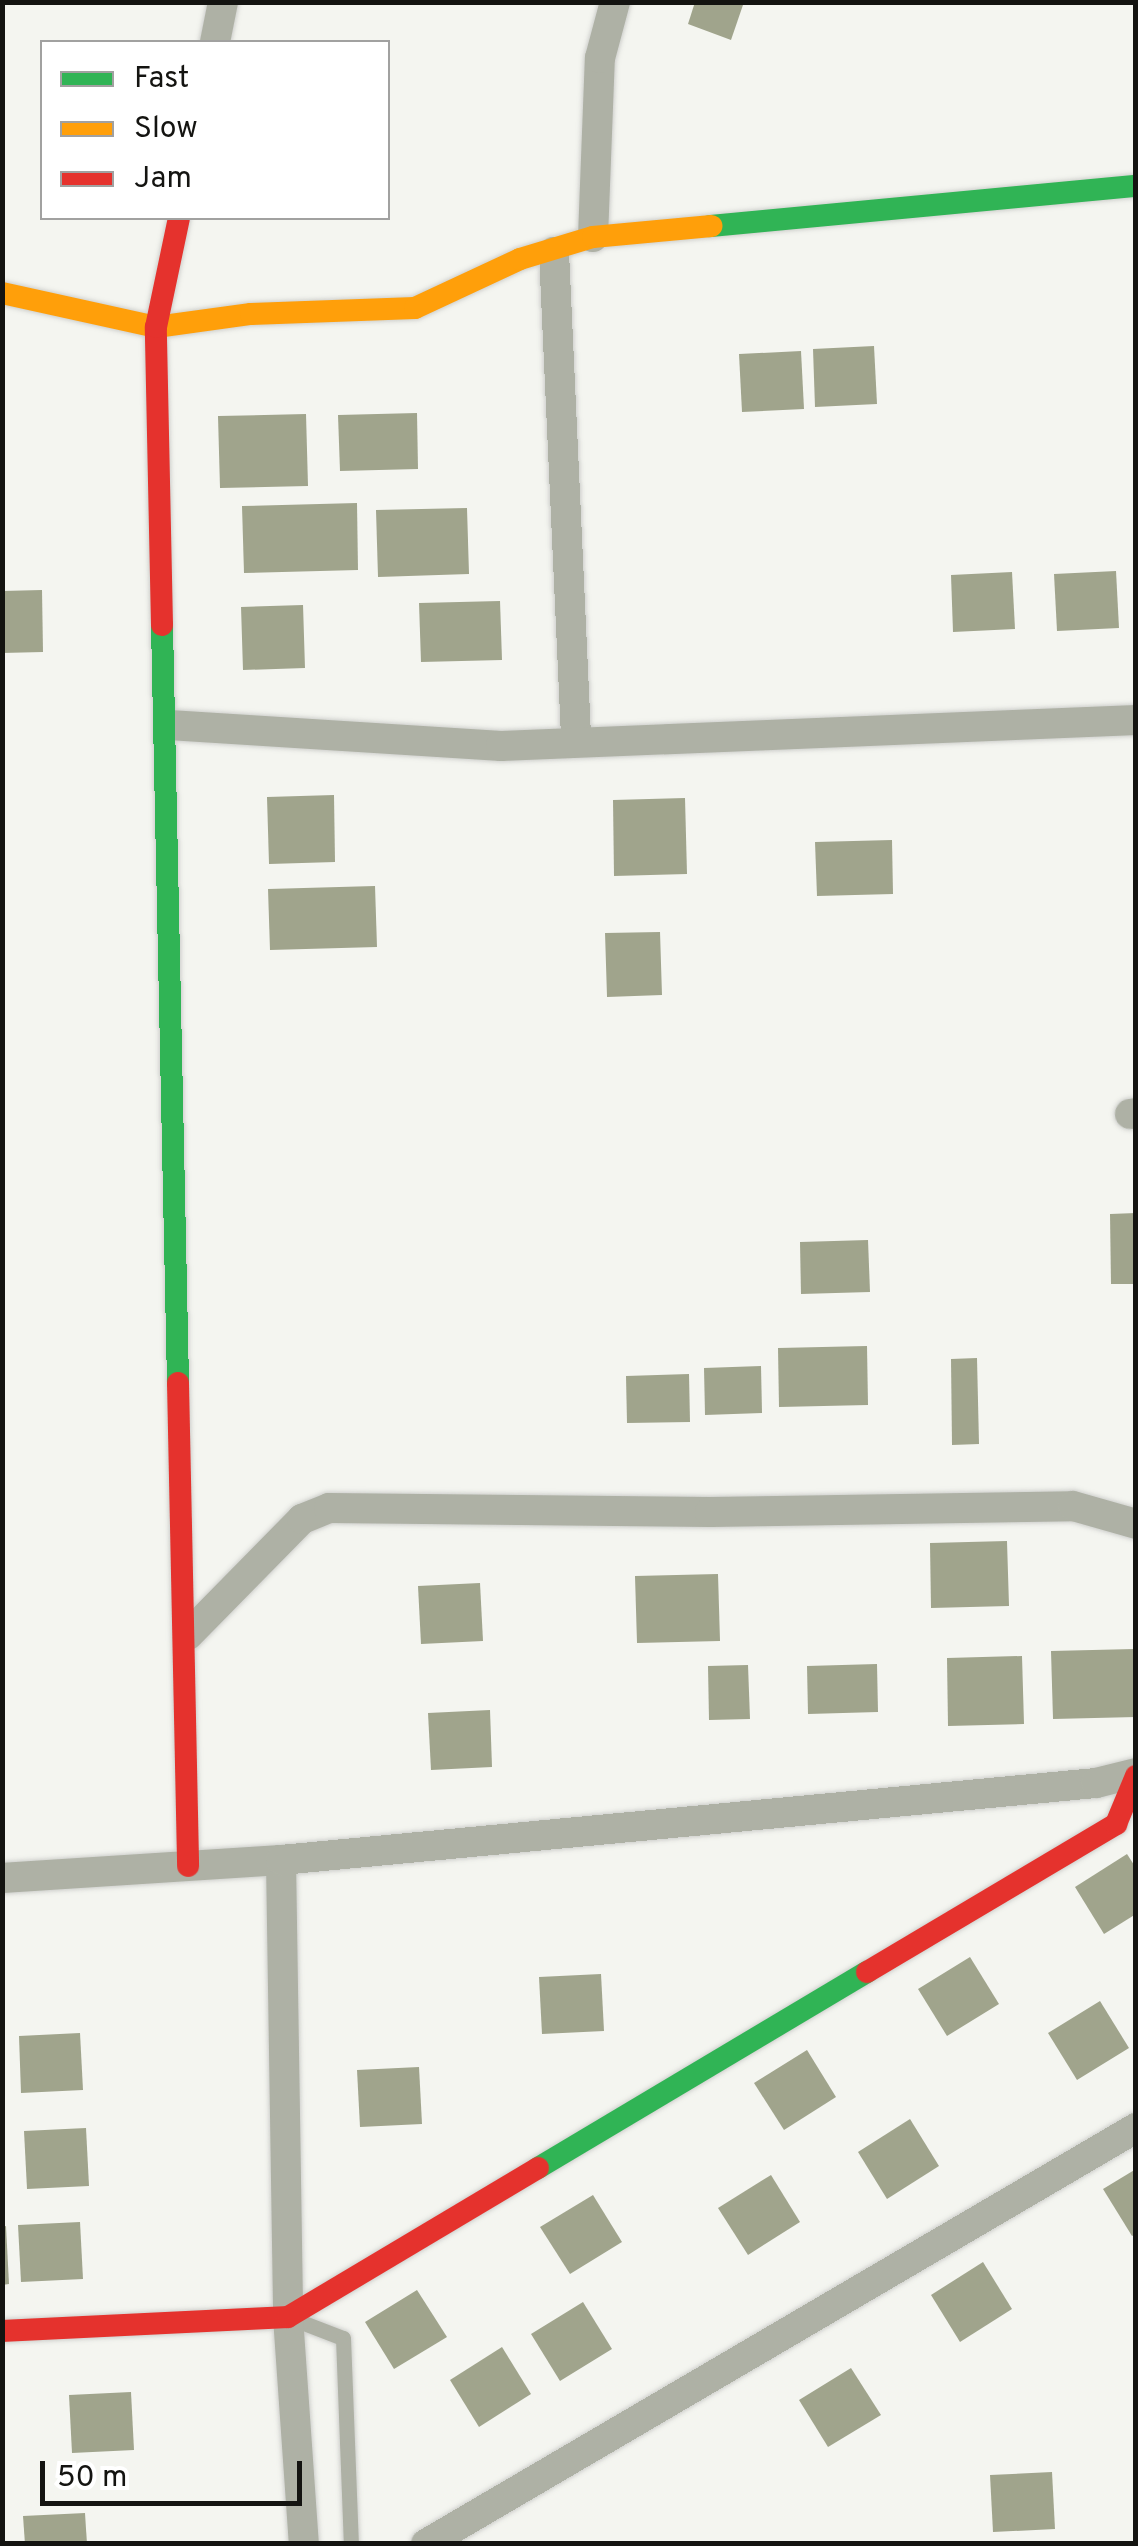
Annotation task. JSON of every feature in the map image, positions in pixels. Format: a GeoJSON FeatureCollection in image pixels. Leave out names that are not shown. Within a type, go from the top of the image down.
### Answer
{"type":"FeatureCollection","features":[{"type":"Feature","properties":{"kind":"street"},"geometry":{"type":"LineString","coordinates":[[215,40],[223,2]]}},
{"type":"Feature","properties":{"kind":"street"},"geometry":{"type":"LineString","coordinates":[[593,238],[600,58],[615,2]]}},
{"type":"Feature","properties":{"kind":"street"},"geometry":{"type":"LineString","coordinates":[[2,294],[156,327],[252,314],[415,308],[520,259],[593,238],[1136,186]]}},
{"type":"Feature","properties":{"kind":"street"},"geometry":{"type":"LineString","coordinates":[[179,220],[156,327],[170,725],[188,1635],[188,1866]]}},
{"type":"Feature","properties":{"kind":"street"},"geometry":{"type":"LineString","coordinates":[[554,252],[576,742]]}},
{"type":"Feature","properties":{"kind":"street"},"geometry":{"type":"LineString","coordinates":[[170,725],[501,746],[1136,720]]}},
{"type":"Feature","properties":{"kind":"street"},"geometry":{"type":"LineString","coordinates":[[188,1635],[302,1519],[329,1508],[710,1512],[1073,1506],[1136,1524]]}},
{"type":"Feature","properties":{"kind":"street"},"geometry":{"type":"LineString","coordinates":[[2,1878],[281,1860],[1096,1784],[1136,1775]]}},
{"type":"Feature","properties":{"kind":"street"},"geometry":{"type":"LineString","coordinates":[[2,2331],[288,2316],[1116,1824],[1136,1775]]}},
{"type":"Feature","properties":{"kind":"street"},"geometry":{"type":"LineString","coordinates":[[281,1860],[288,2316],[304,2544]]}},
{"type":"Feature","properties":{"kind":"street"},"geometry":{"type":"LineString","coordinates":[[426,2544],[1136,2128]]}},
{"type":"Feature","properties":{"kind":"lane"},"geometry":{"type":"LineString","coordinates":[[288,2316],[343,2338],[351,2544]]}},
{"type":"Feature","properties":{"kind":"building"},"geometry":{"type":"Polygon","coordinates":[[[695,2],[744,2],[731,40],[688,24],[695,2]]]}},
{"type":"Feature","properties":{"kind":"building"},"geometry":{"type":"Polygon","coordinates":[[[874,346],[877,404],[815,407],[813,349],[874,346]]]}},
{"type":"Feature","properties":{"kind":"building"},"geometry":{"type":"Polygon","coordinates":[[[801,351],[804,409],[742,412],[739,354],[801,351]]]}},
{"type":"Feature","properties":{"kind":"building"},"geometry":{"type":"Polygon","coordinates":[[[417,413],[418,469],[340,471],[338,415],[417,413]]]}},
{"type":"Feature","properties":{"kind":"building"},"geometry":{"type":"Polygon","coordinates":[[[306,414],[308,486],[220,488],[218,416],[306,414]]]}},
{"type":"Feature","properties":{"kind":"building"},"geometry":{"type":"Polygon","coordinates":[[[357,503],[358,570],[244,573],[242,506],[357,503]]]}},
{"type":"Feature","properties":{"kind":"building"},"geometry":{"type":"Polygon","coordinates":[[[467,508],[469,574],[378,577],[376,510],[467,508]]]}},
{"type":"Feature","properties":{"kind":"building"},"geometry":{"type":"Polygon","coordinates":[[[1116,571],[1119,628],[1057,631],[1054,574],[1116,571]]]}},
{"type":"Feature","properties":{"kind":"building"},"geometry":{"type":"Polygon","coordinates":[[[1012,572],[1015,629],[953,632],[951,575],[1012,572]]]}},
{"type":"Feature","properties":{"kind":"building"},"geometry":{"type":"Polygon","coordinates":[[[42,590],[43,652],[2,653],[2,591],[42,590]]]}},
{"type":"Feature","properties":{"kind":"building"},"geometry":{"type":"Polygon","coordinates":[[[500,601],[502,660],[421,662],[419,603],[500,601]]]}},
{"type":"Feature","properties":{"kind":"building"},"geometry":{"type":"Polygon","coordinates":[[[303,605],[305,668],[243,670],[241,607],[303,605]]]}},
{"type":"Feature","properties":{"kind":"building"},"geometry":{"type":"Polygon","coordinates":[[[334,795],[335,862],[269,864],[267,797],[334,795]]]}},
{"type":"Feature","properties":{"kind":"building"},"geometry":{"type":"Polygon","coordinates":[[[685,798],[687,874],[614,876],[613,800],[685,798]]]}},
{"type":"Feature","properties":{"kind":"building"},"geometry":{"type":"Polygon","coordinates":[[[892,840],[893,894],[817,896],[815,842],[892,840]]]}},
{"type":"Feature","properties":{"kind":"building"},"geometry":{"type":"Polygon","coordinates":[[[375,886],[377,947],[270,950],[268,889],[375,886]]]}},
{"type":"Feature","properties":{"kind":"building"},"geometry":{"type":"Polygon","coordinates":[[[660,932],[662,995],[607,997],[605,933],[660,932]]]}},
{"type":"Feature","properties":{"kind":"building"},"geometry":{"type":"Polygon","coordinates":[[[1136,1213],[1136,1284],[1111,1284],[1110,1214],[1136,1213]]]}},
{"type":"Feature","properties":{"kind":"building"},"geometry":{"type":"Polygon","coordinates":[[[868,1240],[870,1292],[801,1294],[800,1242],[868,1240]]]}},
{"type":"Feature","properties":{"kind":"building"},"geometry":{"type":"Polygon","coordinates":[[[867,1346],[868,1405],[779,1407],[778,1348],[867,1346]]]}},
{"type":"Feature","properties":{"kind":"building"},"geometry":{"type":"Polygon","coordinates":[[[977,1358],[979,1444],[952,1445],[951,1359],[977,1358]]]}},
{"type":"Feature","properties":{"kind":"building"},"geometry":{"type":"Polygon","coordinates":[[[761,1366],[762,1413],[705,1415],[704,1368],[761,1366]]]}},
{"type":"Feature","properties":{"kind":"building"},"geometry":{"type":"Polygon","coordinates":[[[689,1374],[690,1422],[627,1423],[626,1376],[689,1374]]]}},
{"type":"Feature","properties":{"kind":"building"},"geometry":{"type":"Polygon","coordinates":[[[1007,1541],[1009,1606],[931,1608],[930,1543],[1007,1541]]]}},
{"type":"Feature","properties":{"kind":"building"},"geometry":{"type":"Polygon","coordinates":[[[718,1574],[720,1641],[637,1643],[635,1576],[718,1574]]]}},
{"type":"Feature","properties":{"kind":"building"},"geometry":{"type":"Polygon","coordinates":[[[480,1583],[483,1641],[421,1644],[418,1586],[480,1583]]]}},
{"type":"Feature","properties":{"kind":"building"},"geometry":{"type":"Polygon","coordinates":[[[1134,1649],[1136,1717],[1053,1719],[1051,1651],[1134,1649]]]}},
{"type":"Feature","properties":{"kind":"building"},"geometry":{"type":"Polygon","coordinates":[[[1022,1656],[1024,1724],[948,1726],[947,1658],[1022,1656]]]}},
{"type":"Feature","properties":{"kind":"building"},"geometry":{"type":"Polygon","coordinates":[[[877,1664],[878,1712],[808,1714],[807,1666],[877,1664]]]}},
{"type":"Feature","properties":{"kind":"building"},"geometry":{"type":"Polygon","coordinates":[[[748,1665],[750,1719],[709,1720],[708,1666],[748,1665]]]}},
{"type":"Feature","properties":{"kind":"building"},"geometry":{"type":"Polygon","coordinates":[[[490,1710],[492,1767],[431,1770],[428,1713],[490,1710]]]}},
{"type":"Feature","properties":{"kind":"building"},"geometry":{"type":"Polygon","coordinates":[[[1127,1854],[1136,1868],[1136,1914],[1104,1934],[1075,1887],[1127,1854]]]}},
{"type":"Feature","properties":{"kind":"building"},"geometry":{"type":"Polygon","coordinates":[[[970,1957],[999,2004],[947,2036],[918,1989],[970,1957]]]}},
{"type":"Feature","properties":{"kind":"building"},"geometry":{"type":"Polygon","coordinates":[[[601,1974],[604,2031],[542,2034],[539,1977],[601,1974]]]}},
{"type":"Feature","properties":{"kind":"building"},"geometry":{"type":"Polygon","coordinates":[[[1100,2001],[1129,2048],[1077,2080],[1048,2033],[1100,2001]]]}},
{"type":"Feature","properties":{"kind":"building"},"geometry":{"type":"Polygon","coordinates":[[[80,2033],[83,2090],[21,2093],[19,2036],[80,2033]]]}},
{"type":"Feature","properties":{"kind":"building"},"geometry":{"type":"Polygon","coordinates":[[[807,2050],[836,2097],[784,2130],[754,2083],[807,2050]]]}},
{"type":"Feature","properties":{"kind":"building"},"geometry":{"type":"Polygon","coordinates":[[[419,2067],[422,2124],[360,2127],[357,2070],[419,2067]]]}},
{"type":"Feature","properties":{"kind":"building"},"geometry":{"type":"Polygon","coordinates":[[[910,2119],[939,2166],[887,2199],[858,2152],[910,2119]]]}},
{"type":"Feature","properties":{"kind":"building"},"geometry":{"type":"Polygon","coordinates":[[[86,2128],[89,2186],[27,2189],[24,2131],[86,2128]]]}},
{"type":"Feature","properties":{"kind":"building"},"geometry":{"type":"Polygon","coordinates":[[[1136,2169],[1136,2234],[1132,2236],[1103,2189],[1136,2169]]]}},
{"type":"Feature","properties":{"kind":"building"},"geometry":{"type":"Polygon","coordinates":[[[771,2175],[800,2222],[748,2255],[718,2208],[771,2175]]]}},
{"type":"Feature","properties":{"kind":"building"},"geometry":{"type":"Polygon","coordinates":[[[593,2195],[622,2242],[570,2274],[540,2227],[593,2195]]]}},
{"type":"Feature","properties":{"kind":"building"},"geometry":{"type":"Polygon","coordinates":[[[80,2222],[83,2279],[21,2282],[18,2225],[80,2222]]]}},
{"type":"Feature","properties":{"kind":"building"},"geometry":{"type":"Polygon","coordinates":[[[6,2226],[9,2284],[2,2285],[2,2227],[6,2226]]]}},
{"type":"Feature","properties":{"kind":"building"},"geometry":{"type":"Polygon","coordinates":[[[983,2262],[1012,2309],[960,2342],[931,2295],[983,2262]]]}},
{"type":"Feature","properties":{"kind":"building"},"geometry":{"type":"Polygon","coordinates":[[[417,2290],[447,2337],[394,2369],[365,2322],[417,2290]]]}},
{"type":"Feature","properties":{"kind":"building"},"geometry":{"type":"Polygon","coordinates":[[[583,2302],[612,2349],[560,2381],[531,2334],[583,2302]]]}},
{"type":"Feature","properties":{"kind":"building"},"geometry":{"type":"Polygon","coordinates":[[[502,2347],[531,2394],[479,2427],[450,2380],[502,2347]]]}},
{"type":"Feature","properties":{"kind":"building"},"geometry":{"type":"Polygon","coordinates":[[[851,2368],[881,2415],[828,2447],[799,2400],[851,2368]]]}},
{"type":"Feature","properties":{"kind":"building"},"geometry":{"type":"Polygon","coordinates":[[[131,2392],[134,2450],[72,2453],[69,2395],[131,2392]]]}},
{"type":"Feature","properties":{"kind":"building"},"geometry":{"type":"Polygon","coordinates":[[[1052,2472],[1055,2529],[993,2532],[990,2475],[1052,2472]]]}},
{"type":"Feature","properties":{"kind":"building"},"geometry":{"type":"Polygon","coordinates":[[[85,2513],[87,2544],[25,2544],[23,2516],[85,2513]]]}},
{"type":"Feature","properties":{"kind":"traffic: fast"},"geometry":{"type":"LineString","coordinates":[[711,226],[1136,186]]}},
{"type":"Feature","properties":{"kind":"traffic: fast"},"geometry":{"type":"LineString","coordinates":[[162,625],[178,1383]]}},
{"type":"Feature","properties":{"kind":"traffic: fast"},"geometry":{"type":"LineString","coordinates":[[538,2168],[867,1972]]}},
{"type":"Feature","properties":{"kind":"traffic: slow"},"geometry":{"type":"LineString","coordinates":[[2,293],[156,327],[251,314],[415,308],[520,259],[593,237],[711,226]]}},
{"type":"Feature","properties":{"kind":"traffic: jam"},"geometry":{"type":"LineString","coordinates":[[162,625],[156,327],[179,220]]}},
{"type":"Feature","properties":{"kind":"traffic: jam"},"geometry":{"type":"LineString","coordinates":[[178,1383],[188,1866]]}},
{"type":"Feature","properties":{"kind":"traffic: jam"},"geometry":{"type":"LineString","coordinates":[[867,1972],[1116,1824],[1136,1776]]}},
{"type":"Feature","properties":{"kind":"traffic: jam"},"geometry":{"type":"LineString","coordinates":[[2,2331],[288,2317],[538,2168]]}}]}
